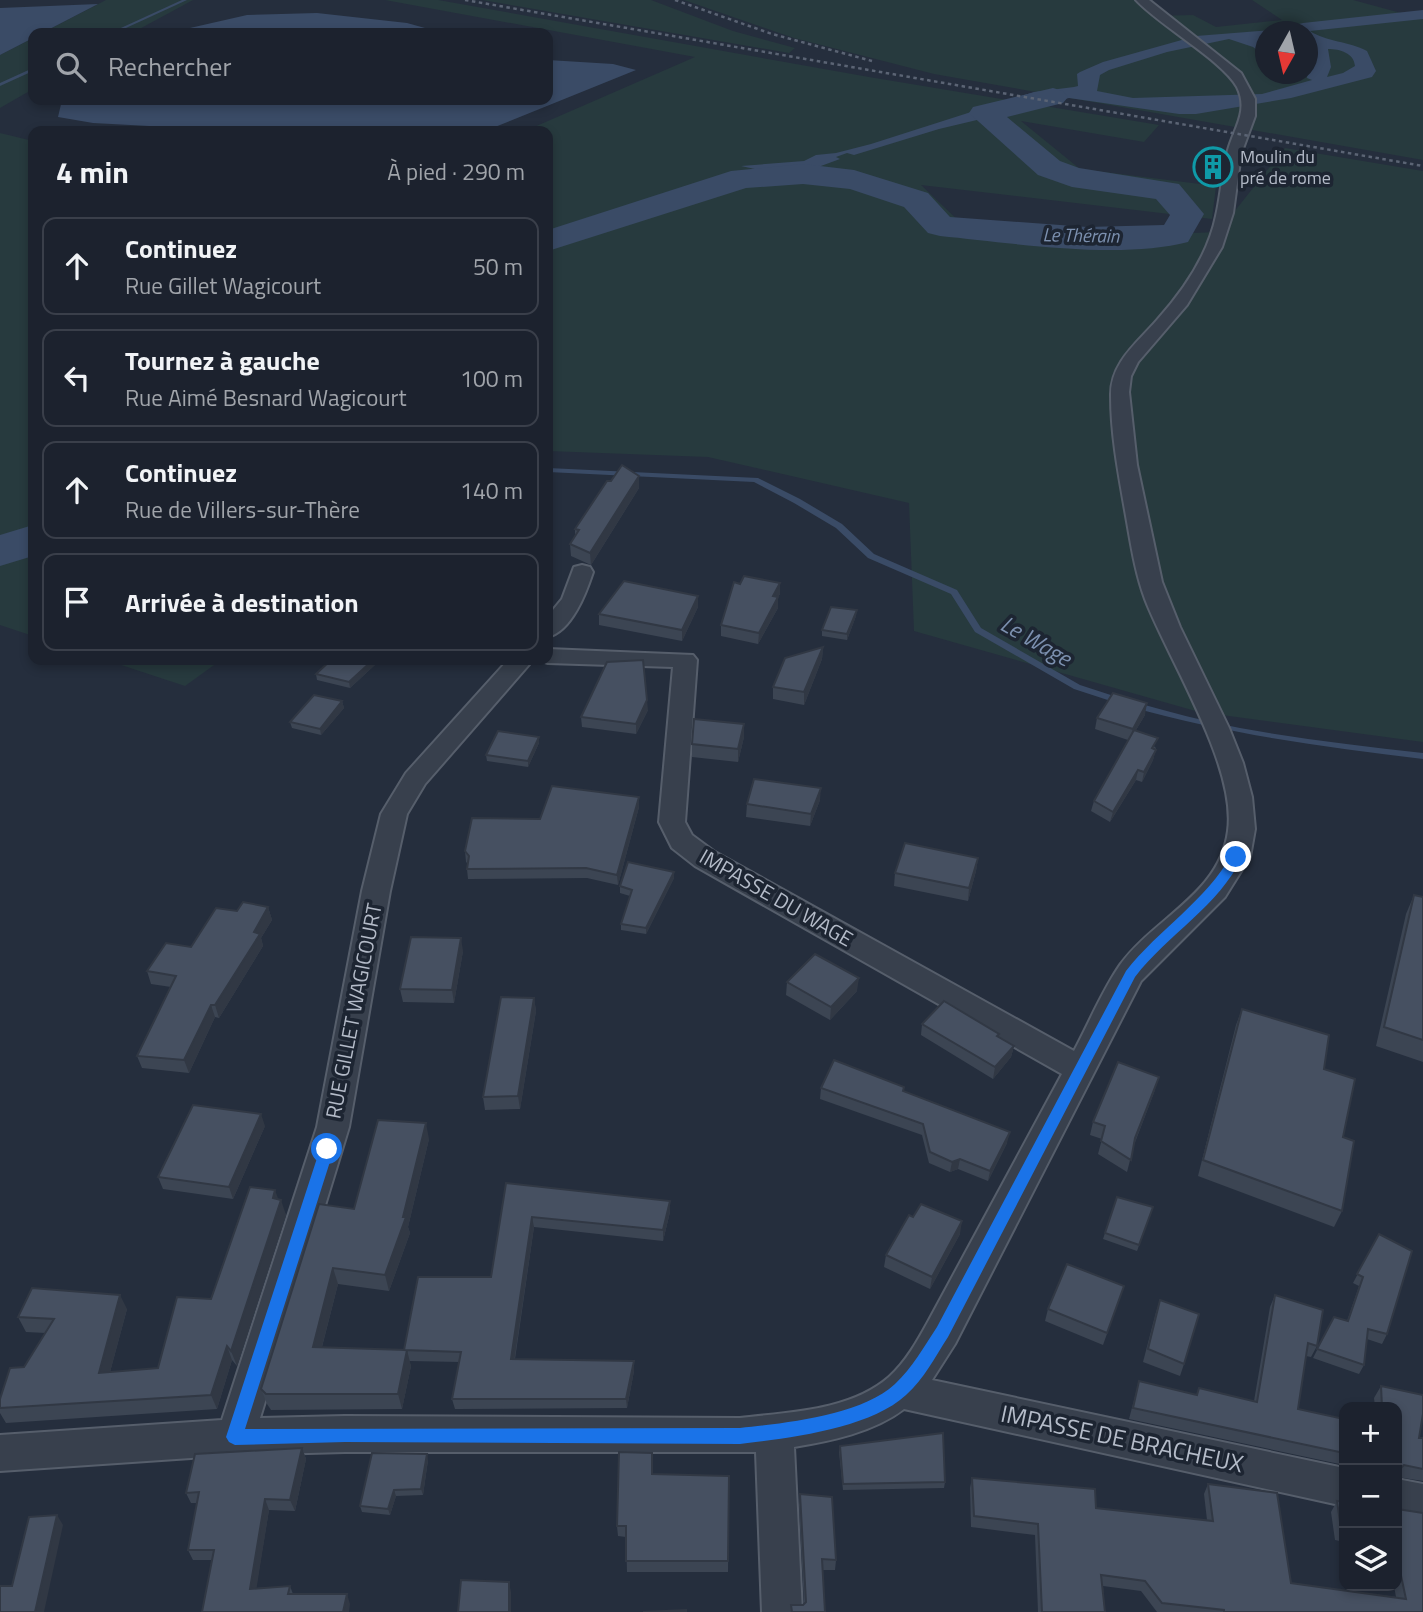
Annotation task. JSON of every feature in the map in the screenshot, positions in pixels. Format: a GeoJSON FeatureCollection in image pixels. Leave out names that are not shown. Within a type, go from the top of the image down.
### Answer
{"type":"FeatureCollection","features":[{"type":"Feature","properties":{"kind":"street"},"geometry":{"type":"LineString","coordinates":[[0,1453],[235,1437],[345,1434],[702,1437],[774,1432],[851,1415],[879,1405],[900,1391],[916,1373],[942,1332],[1139,962],[1209,897],[1230,870],[1240,846],[1242,812],[1223,746],[1172,639],[1156,597],[1122,438],[1120,384],[1125,370],[1171,315],[1214,245],[1228,195],[1235,151],[1244,133],[1250,106],[1236,76],[1142,0]]}},
{"type":"Feature","properties":{"kind":"street"},"geometry":{"type":"LineString","coordinates":[[553,624],[573,600],[582,572]]}},
{"type":"Feature","properties":{"kind":"street","name":"IMPASSE DU WAGE"},"geometry":{"type":"LineString","coordinates":[[553,656],[685,660],[672,822],[682,841],[705,859],[1080,1069]]}},
{"type":"Feature","properties":{"kind":"street","name":"RUE GILLET WAGICOURT"},"geometry":{"type":"LineString","coordinates":[[235,1437],[333,1127],[376,891],[394,814],[415,779],[517,665]]}},
{"type":"Feature","properties":{"kind":"street","name":"IMPASSE DE BRACHEUX"},"geometry":{"type":"LineString","coordinates":[[900,1391],[1339,1486]]}},
{"type":"Feature","properties":{"kind":"street"},"geometry":{"type":"LineString","coordinates":[[774,1432],[782,1612]]}},
{"type":"Feature","properties":{"kind":"street"},"geometry":{"type":"LineString","coordinates":[[1402,1499],[1423,1503]]}},
{"type":"Feature","properties":{"kind":"green space"},"geometry":{"type":"Polygon","coordinates":[[[106,0],[193,0],[141,28],[52,28],[106,0]]]}},
{"type":"Feature","properties":{"kind":"green space"},"geometry":{"type":"Polygon","coordinates":[[[385,0],[438,0],[869,77],[1159,125],[1144,142],[1021,121],[1080,169],[1216,186],[1212,219],[921,185],[966,228],[1067,238],[1218,232],[1285,148],[1423,171],[1423,742],[1199,712],[914,631],[909,503],[708,457],[553,451],[553,126],[536,126],[695,57],[553,31],[553,28],[537,28],[385,0]]]}},
{"type":"Feature","properties":{"kind":"green space"},"geometry":{"type":"Polygon","coordinates":[[[482,0],[651,0],[733,31],[795,48],[789,53],[482,0]]]}},
{"type":"Feature","properties":{"kind":"green space"},"geometry":{"type":"Polygon","coordinates":[[[684,0],[1134,0],[1153,16],[1193,15],[1216,27],[1255,23],[1255,84],[1318,84],[1318,21],[1273,21],[1282,20],[1252,0],[1353,0],[1423,19],[1423,160],[934,74],[794,38],[684,0]]]}},
{"type":"Feature","properties":{"kind":"green space"},"geometry":{"type":"Polygon","coordinates":[[[28,41],[28,92],[0,108],[0,55],[28,41]]]}},
{"type":"Feature","properties":{"kind":"green space"},"geometry":{"type":"Polygon","coordinates":[[[0,133],[28,140],[28,529],[0,540],[0,133]]]}},
{"type":"Feature","properties":{"kind":"green space"},"geometry":{"type":"Polygon","coordinates":[[[28,546],[28,634],[0,625],[0,557],[28,546]]]}},
{"type":"Feature","properties":{"kind":"green space"},"geometry":{"type":"Polygon","coordinates":[[[121,665],[214,665],[185,686],[121,665]]]}},
{"type":"Feature","properties":{"kind":"water"},"geometry":{"type":"Polygon","coordinates":[[[98,4],[52,28],[28,28],[28,41],[0,55],[0,8],[98,4]]]}},
{"type":"Feature","properties":{"kind":"water"},"geometry":{"type":"Polygon","coordinates":[[[1423,10],[1423,19],[1318,30],[1318,21],[1423,10]]]}},
{"type":"Feature","properties":{"kind":"water"},"geometry":{"type":"Polygon","coordinates":[[[317,13],[407,23],[425,28],[190,28],[247,15],[317,13]]]}},
{"type":"Feature","properties":{"kind":"water"},"geometry":{"type":"Polygon","coordinates":[[[1255,31],[1255,48],[1229,39],[1167,52],[1100,75],[1097,91],[1133,98],[1262,94],[1298,84],[1318,84],[1318,35],[1367,51],[1376,71],[1372,77],[1291,98],[1196,114],[1179,114],[1069,98],[939,129],[854,155],[847,153],[836,157],[840,159],[791,177],[741,166],[804,161],[816,155],[871,144],[1034,92],[1078,86],[1077,74],[1103,62],[1196,36],[1255,31]],[[1328,49],[1331,67],[1327,77],[1343,73],[1355,66],[1352,58],[1337,50],[1328,49]]]}},
{"type":"Feature","properties":{"kind":"water"},"geometry":{"type":"Polygon","coordinates":[[[553,60],[613,64],[636,70],[553,104],[553,60]]]}},
{"type":"Feature","properties":{"kind":"water"},"geometry":{"type":"Polygon","coordinates":[[[61,105],[549,105],[497,126],[149,126],[93,123],[58,117],[61,105]]]}},
{"type":"Feature","properties":{"kind":"building"},"geometry":{"type":"Polygon","coordinates":[[[622,465],[639,476],[590,553],[570,544],[579,530],[575,529],[607,481],[611,481],[622,465]]]}},
{"type":"Feature","properties":{"kind":"building"},"geometry":{"type":"Polygon","coordinates":[[[744,576],[780,583],[773,596],[778,597],[759,633],[721,625],[734,582],[740,584],[744,576]]]}},
{"type":"Feature","properties":{"kind":"building"},"geometry":{"type":"Polygon","coordinates":[[[624,581],[698,596],[682,630],[599,614],[624,581]]]}},
{"type":"Feature","properties":{"kind":"building"},"geometry":{"type":"Polygon","coordinates":[[[831,607],[857,610],[847,634],[822,630],[831,607]]]}},
{"type":"Feature","properties":{"kind":"building"},"geometry":{"type":"Polygon","coordinates":[[[823,647],[804,692],[773,687],[785,658],[823,647]]]}},
{"type":"Feature","properties":{"kind":"building"},"geometry":{"type":"Polygon","coordinates":[[[643,660],[647,700],[636,724],[581,717],[607,662],[643,660]]]}},
{"type":"Feature","properties":{"kind":"building"},"geometry":{"type":"Polygon","coordinates":[[[326,665],[368,665],[349,682],[316,674],[326,665]]]}},
{"type":"Feature","properties":{"kind":"building"},"geometry":{"type":"Polygon","coordinates":[[[1113,693],[1147,703],[1133,729],[1097,718],[1113,693]]]}},
{"type":"Feature","properties":{"kind":"building"},"geometry":{"type":"Polygon","coordinates":[[[314,695],[342,701],[320,729],[290,722],[314,695]]]}},
{"type":"Feature","properties":{"kind":"building"},"geometry":{"type":"Polygon","coordinates":[[[694,719],[744,724],[738,749],[692,744],[694,719]]]}},
{"type":"Feature","properties":{"kind":"building"},"geometry":{"type":"Polygon","coordinates":[[[1134,730],[1158,738],[1152,748],[1156,750],[1144,772],[1138,770],[1113,812],[1094,801],[1134,730]]]}},
{"type":"Feature","properties":{"kind":"building"},"geometry":{"type":"Polygon","coordinates":[[[498,731],[539,737],[528,761],[486,755],[498,731]]]}},
{"type":"Feature","properties":{"kind":"building"},"geometry":{"type":"Polygon","coordinates":[[[754,779],[821,788],[811,814],[747,804],[754,779]]]}},
{"type":"Feature","properties":{"kind":"building"},"geometry":{"type":"Polygon","coordinates":[[[552,786],[639,797],[617,875],[586,868],[467,869],[469,856],[465,851],[472,818],[540,819],[552,786]]]}},
{"type":"Feature","properties":{"kind":"building"},"geometry":{"type":"Polygon","coordinates":[[[905,843],[978,858],[969,888],[895,873],[905,843]]]}},
{"type":"Feature","properties":{"kind":"building"},"geometry":{"type":"Polygon","coordinates":[[[628,862],[674,872],[646,928],[621,924],[632,890],[620,886],[628,862]]]}},
{"type":"Feature","properties":{"kind":"building"},"geometry":{"type":"Polygon","coordinates":[[[1414,895],[1423,897],[1423,1040],[1384,1027],[1414,895]]]}},
{"type":"Feature","properties":{"kind":"building"},"geometry":{"type":"Polygon","coordinates":[[[243,902],[268,907],[254,932],[260,934],[215,1005],[211,1005],[184,1060],[137,1056],[176,976],[147,971],[166,943],[191,947],[216,908],[237,911],[243,902]]]}},
{"type":"Feature","properties":{"kind":"building"},"geometry":{"type":"Polygon","coordinates":[[[411,937],[461,938],[452,990],[400,989],[411,937]]]}},
{"type":"Feature","properties":{"kind":"building"},"geometry":{"type":"Polygon","coordinates":[[[815,954],[859,978],[831,1007],[787,982],[815,954]]]}},
{"type":"Feature","properties":{"kind":"building"},"geometry":{"type":"Polygon","coordinates":[[[501,997],[534,998],[518,1096],[483,1097],[501,997]]]}},
{"type":"Feature","properties":{"kind":"building"},"geometry":{"type":"Polygon","coordinates":[[[944,1001],[1014,1046],[995,1067],[922,1024],[944,1001]]]}},
{"type":"Feature","properties":{"kind":"building"},"geometry":{"type":"Polygon","coordinates":[[[1242,1009],[1329,1035],[1324,1069],[1355,1079],[1343,1137],[1354,1141],[1342,1211],[1203,1160],[1242,1009]]]}},
{"type":"Feature","properties":{"kind":"building"},"geometry":{"type":"Polygon","coordinates":[[[834,1060],[904,1087],[903,1091],[1010,1132],[990,1171],[960,1159],[952,1162],[930,1152],[923,1124],[821,1088],[834,1060]]]}},
{"type":"Feature","properties":{"kind":"building"},"geometry":{"type":"Polygon","coordinates":[[[1118,1062],[1159,1077],[1135,1138],[1131,1160],[1101,1141],[1105,1126],[1093,1122],[1118,1062]]]}},
{"type":"Feature","properties":{"kind":"building"},"geometry":{"type":"Polygon","coordinates":[[[193,1105],[261,1114],[229,1187],[158,1177],[193,1105]]]}},
{"type":"Feature","properties":{"kind":"building"},"geometry":{"type":"Polygon","coordinates":[[[378,1120],[426,1123],[403,1217],[406,1217],[385,1275],[333,1268],[313,1347],[407,1350],[398,1394],[266,1394],[261,1389],[319,1204],[354,1209],[378,1120]]]}},
{"type":"Feature","properties":{"kind":"building"},"geometry":{"type":"Polygon","coordinates":[[[506,1183],[670,1201],[663,1230],[532,1217],[511,1359],[634,1361],[626,1399],[452,1399],[461,1352],[404,1350],[418,1277],[491,1277],[506,1183]]]}},
{"type":"Feature","properties":{"kind":"building"},"geometry":{"type":"Polygon","coordinates":[[[250,1187],[275,1190],[273,1198],[281,1200],[231,1351],[227,1346],[211,1395],[0,1408],[0,1399],[10,1368],[24,1367],[54,1319],[18,1317],[32,1288],[120,1295],[99,1373],[158,1368],[177,1297],[211,1299],[250,1187]]]}},
{"type":"Feature","properties":{"kind":"building"},"geometry":{"type":"Polygon","coordinates":[[[1117,1197],[1153,1207],[1139,1245],[1105,1233],[1117,1197]]]}},
{"type":"Feature","properties":{"kind":"building"},"geometry":{"type":"Polygon","coordinates":[[[921,1204],[962,1221],[932,1277],[886,1255],[909,1215],[913,1217],[921,1204]]]}},
{"type":"Feature","properties":{"kind":"building"},"geometry":{"type":"Polygon","coordinates":[[[1379,1234],[1412,1251],[1387,1334],[1368,1329],[1364,1365],[1317,1349],[1334,1317],[1348,1321],[1363,1277],[1357,1274],[1379,1234]]]}},
{"type":"Feature","properties":{"kind":"building"},"geometry":{"type":"Polygon","coordinates":[[[1067,1264],[1124,1286],[1107,1333],[1048,1309],[1067,1264]]]}},
{"type":"Feature","properties":{"kind":"building"},"geometry":{"type":"Polygon","coordinates":[[[1275,1295],[1323,1310],[1317,1346],[1308,1343],[1298,1409],[1339,1418],[1339,1452],[1133,1408],[1139,1381],[1197,1395],[1199,1388],[1257,1402],[1275,1295]]]}},
{"type":"Feature","properties":{"kind":"building"},"geometry":{"type":"Polygon","coordinates":[[[1160,1300],[1199,1314],[1184,1364],[1148,1349],[1160,1300]]]}},
{"type":"Feature","properties":{"kind":"building"},"geometry":{"type":"Polygon","coordinates":[[[1381,1386],[1423,1395],[1419,1438],[1423,1438],[1423,1469],[1404,1465],[1402,1467],[1402,1402],[1382,1402],[1381,1386]]]}},
{"type":"Feature","properties":{"kind":"building"},"geometry":{"type":"Polygon","coordinates":[[[943,1433],[945,1482],[843,1484],[840,1446],[943,1433]]]}},
{"type":"Feature","properties":{"kind":"building"},"geometry":{"type":"Polygon","coordinates":[[[302,1448],[290,1500],[265,1499],[250,1589],[290,1586],[288,1594],[347,1594],[343,1612],[202,1612],[214,1550],[188,1550],[199,1492],[186,1493],[195,1454],[302,1448]]]}},
{"type":"Feature","properties":{"kind":"building"},"geometry":{"type":"Polygon","coordinates":[[[619,1452],[652,1453],[652,1474],[729,1476],[728,1561],[626,1561],[626,1526],[617,1526],[619,1452]]]}},
{"type":"Feature","properties":{"kind":"building"},"geometry":{"type":"Polygon","coordinates":[[[372,1453],[427,1454],[421,1489],[394,1490],[388,1509],[360,1506],[372,1453]]]}},
{"type":"Feature","properties":{"kind":"building"},"geometry":{"type":"Polygon","coordinates":[[[972,1478],[1095,1489],[1096,1508],[1213,1521],[1208,1484],[1277,1493],[1291,1583],[1406,1599],[1402,1580],[1402,1510],[1423,1513],[1423,1612],[1224,1612],[1162,1603],[1145,1581],[1101,1575],[1105,1612],[1042,1612],[1038,1524],[974,1516],[972,1478]]]}},
{"type":"Feature","properties":{"kind":"building"},"geometry":{"type":"Polygon","coordinates":[[[800,1494],[832,1497],[836,1560],[822,1559],[825,1612],[792,1612],[791,1605],[803,1605],[806,1602],[800,1494]]]}},
{"type":"Feature","properties":{"kind":"building"},"geometry":{"type":"Polygon","coordinates":[[[57,1515],[35,1612],[0,1612],[0,1586],[12,1586],[29,1517],[57,1515]]]}},
{"type":"Feature","properties":{"kind":"building"},"geometry":{"type":"Polygon","coordinates":[[[461,1580],[509,1582],[509,1612],[458,1612],[461,1580]]]}},
{"type":"Feature","properties":{"kind":"building"},"geometry":{"type":"Polygon","coordinates":[[[686,1610],[686,1612],[643,1612],[686,1610]]]}},
{"type":"Feature","properties":{"kind":"waterway"},"geometry":{"type":"LineString","coordinates":[[123,28],[185,0]]}},
{"type":"Feature","properties":{"kind":"waterway"},"geometry":{"type":"LineString","coordinates":[[0,85],[28,71]]}},
{"type":"Feature","properties":{"kind":"waterway","name":"Le Thérain"},"geometry":{"type":"LineString","coordinates":[[553,239],[742,178],[803,174],[854,180],[916,200],[940,226],[1087,238],[1176,235],[1187,214],[1167,191],[1072,177],[1049,168],[984,113],[1053,97]]}},
{"type":"Feature","properties":{"kind":"waterway","name":"Le Wage"},"geometry":{"type":"LineString","coordinates":[[553,470],[755,480],[839,526],[871,556],[954,592],[978,630],[1077,687],[1120,701]]}},
{"type":"Feature","properties":{"kind":"waterway","name":"Le Thérain"},"geometry":{"type":"LineString","coordinates":[[0,552],[28,541]]}},
{"type":"Feature","properties":{"kind":"waterway","name":"Le Wage"},"geometry":{"type":"LineString","coordinates":[[1134,705],[1241,731],[1423,756]]}},
{"type":"Feature","properties":{"kind":"railway"},"geometry":{"type":"LineString","coordinates":[[465,0],[1423,166]]}},
{"type":"Feature","properties":{"kind":"railway"},"geometry":{"type":"LineString","coordinates":[[675,0],[772,34],[872,61]]}},
{"type":"Feature","properties":{"kind":"place","name":"Moulin du pré de rome"},"geometry":{"type":"Point","coordinates":[1213,167]}},
{"type":"Feature","properties":{"kind":"route"},"geometry":{"type":"LineString","coordinates":[[327,1149],[235,1437],[345,1434],[740,1436],[774,1432],[851,1415],[879,1405],[900,1391],[916,1373],[942,1332],[1130,974],[1148,952],[1209,897],[1230,870],[1236,857]]}}]}
